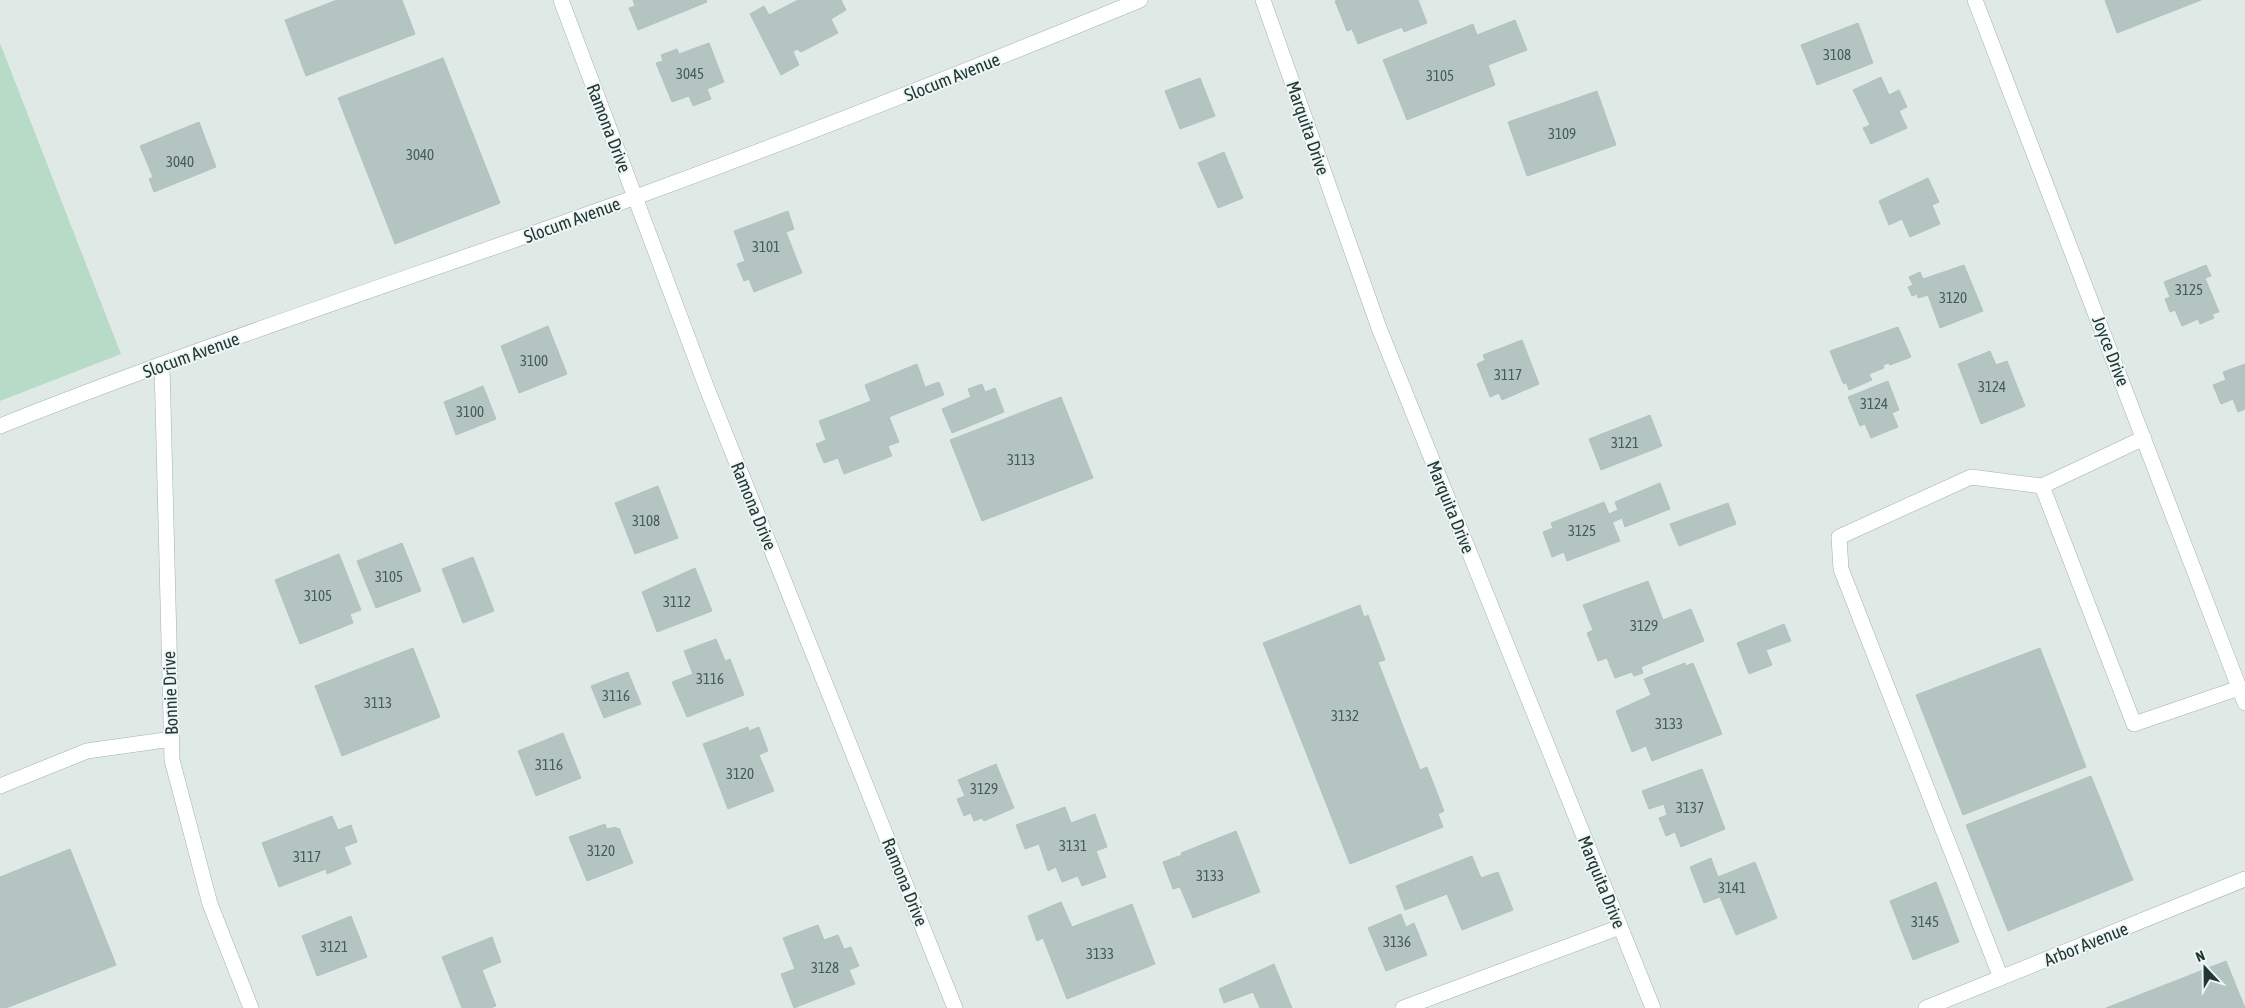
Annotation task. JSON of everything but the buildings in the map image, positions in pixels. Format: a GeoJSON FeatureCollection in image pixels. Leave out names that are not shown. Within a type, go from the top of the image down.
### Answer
{"type":"FeatureCollection","features":[{"type":"Feature","properties":{"kind":"street","name":"Ramona Drive"},"geometry":{"type":"LineString","coordinates":[[561,0],[706,386],[955,1008]]}},
{"type":"Feature","properties":{"kind":"street","name":"Slocum Avenue"},"geometry":{"type":"LineString","coordinates":[[0,426],[162,365],[635,197],[897,99],[1140,0]]}},
{"type":"Feature","properties":{"kind":"street","name":"Marquita Drive"},"geometry":{"type":"LineString","coordinates":[[1263,0],[1378,328],[1653,1008]]}},
{"type":"Feature","properties":{"kind":"street","name":"Joyce Drive"},"geometry":{"type":"LineString","coordinates":[[1975,0],[2245,703]]}},
{"type":"Feature","properties":{"kind":"street","name":"Bonnie Drive"},"geometry":{"type":"LineString","coordinates":[[162,365],[172,760],[210,904],[251,1008]]}},
{"type":"Feature","properties":{"kind":"street"},"geometry":{"type":"LineString","coordinates":[[2002,978],[1841,569],[1839,537],[1971,477],[2042,486],[2144,438]]}},
{"type":"Feature","properties":{"kind":"street"},"geometry":{"type":"LineString","coordinates":[[2042,486],[2134,724],[2239,688]]}},
{"type":"Feature","properties":{"kind":"street"},"geometry":{"type":"LineString","coordinates":[[0,786],[87,751],[172,739]]}},
{"type":"Feature","properties":{"kind":"street","name":"Arbor Avenue"},"geometry":{"type":"LineString","coordinates":[[1926,1008],[2245,879]]}},
{"type":"Feature","properties":{"kind":"street"},"geometry":{"type":"LineString","coordinates":[[1403,1008],[1620,926]]}},
{"type":"Feature","properties":{"kind":"green space"},"geometry":{"type":"Polygon","coordinates":[[[0,43],[121,354],[0,401],[0,43]]]}}]}
